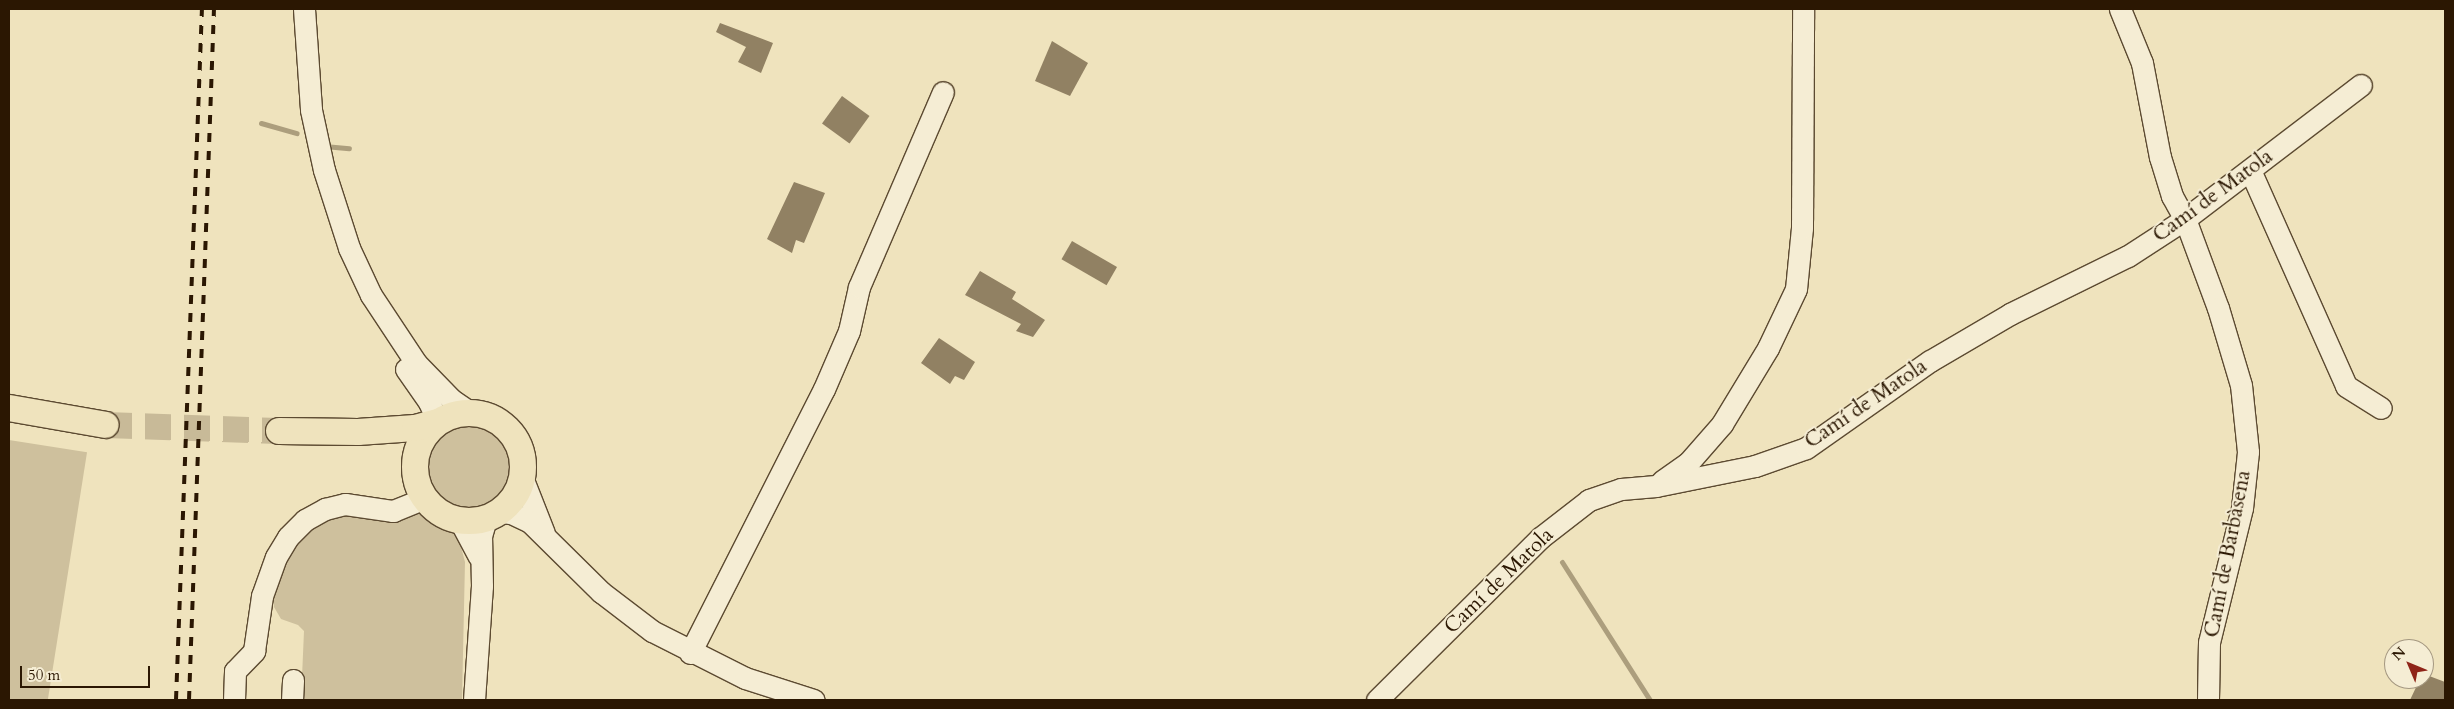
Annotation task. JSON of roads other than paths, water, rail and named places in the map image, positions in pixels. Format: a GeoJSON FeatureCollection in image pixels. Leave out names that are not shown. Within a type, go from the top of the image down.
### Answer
{"type":"FeatureCollection","features":[{"type":"Feature","properties":{"kind":"main road"},"geometry":{"type":"LineString","coordinates":[[9,408],[106,425]]}},
{"type":"Feature","properties":{"kind":"main road"},"geometry":{"type":"LineString","coordinates":[[279,430],[358,432],[415,428],[438,422],[450,416],[471,413],[492,418],[514,436],[520,449],[522,477],[518,490],[492,515],[460,520],[446,516],[425,498],[416,479],[415,458],[427,432],[438,422]]}},
{"type":"Feature","properties":{"kind":"main road"},"geometry":{"type":"LineString","coordinates":[[358,432],[388,438],[415,458]]}},
{"type":"Feature","properties":{"kind":"street"},"geometry":{"type":"LineString","coordinates":[[297,9],[306,118],[329,213],[374,322],[430,402],[438,422]]}},
{"type":"Feature","properties":{"kind":"street"},"geometry":{"type":"LineString","coordinates":[[304,9],[311,110],[324,170],[349,248],[371,295],[416,363],[452,400],[471,413]]}},
{"type":"Feature","properties":{"kind":"street"},"geometry":{"type":"LineString","coordinates":[[1656,486],[1688,463],[1722,424],[1768,348],[1796,289],[1802,228],[1802,9]]}},
{"type":"Feature","properties":{"kind":"street","name":"Camí de Barbàsena"},"geometry":{"type":"LineString","coordinates":[[2120,9],[2142,63],[2160,157],[2172,196],[2185,219],[2218,308],[2241,385],[2248,452],[2242,508],[2209,642],[2208,700]]}},
{"type":"Feature","properties":{"kind":"street","name":"Camí de Matola"},"geometry":{"type":"LineString","coordinates":[[1377,700],[1540,538],[1589,500],[1621,489],[1656,486],[1755,466],[1806,448],[1930,361],[2010,314],[2128,256],[2185,219],[2361,85]]}},
{"type":"Feature","properties":{"kind":"street"},"geometry":{"type":"LineString","coordinates":[[690,653],[824,389],[849,331],[859,287],[943,92]]}},
{"type":"Feature","properties":{"kind":"street"},"geometry":{"type":"LineString","coordinates":[[2250,170],[2346,386],[2381,408]]}},
{"type":"Feature","properties":{"kind":"street"},"geometry":{"type":"LineString","coordinates":[[522,477],[546,537]]}},
{"type":"Feature","properties":{"kind":"street"},"geometry":{"type":"LineString","coordinates":[[234,700],[235,671],[254,651],[262,596],[276,557],[288,537],[306,520],[325,509],[345,504],[393,511],[425,498]]}},
{"type":"Feature","properties":{"kind":"street"},"geometry":{"type":"LineString","coordinates":[[474,700],[482,564],[481,536],[492,515],[522,517],[546,537],[622,610],[690,653],[745,678],[814,700]]}},
{"type":"Feature","properties":{"kind":"street"},"geometry":{"type":"LineString","coordinates":[[460,520],[482,564]]}},
{"type":"Feature","properties":{"kind":"waterway"},"geometry":{"type":"LineString","coordinates":[[261,123],[297,133]]}},
{"type":"Feature","properties":{"kind":"waterway"},"geometry":{"type":"LineString","coordinates":[[324,146],[349,148]]}},
{"type":"Feature","properties":{"kind":"waterway"},"geometry":{"type":"LineString","coordinates":[[1562,562],[1650,700]]}},
{"type":"Feature","properties":{"kind":"tunnel"},"geometry":{"type":"LineString","coordinates":[[106,425],[279,431]]}},
{"type":"Feature","properties":{"kind":"railway"},"geometry":{"type":"LineString","coordinates":[[176,700],[202,9]]}},
{"type":"Feature","properties":{"kind":"railway"},"geometry":{"type":"LineString","coordinates":[[189,700],[214,9]]}}]}
